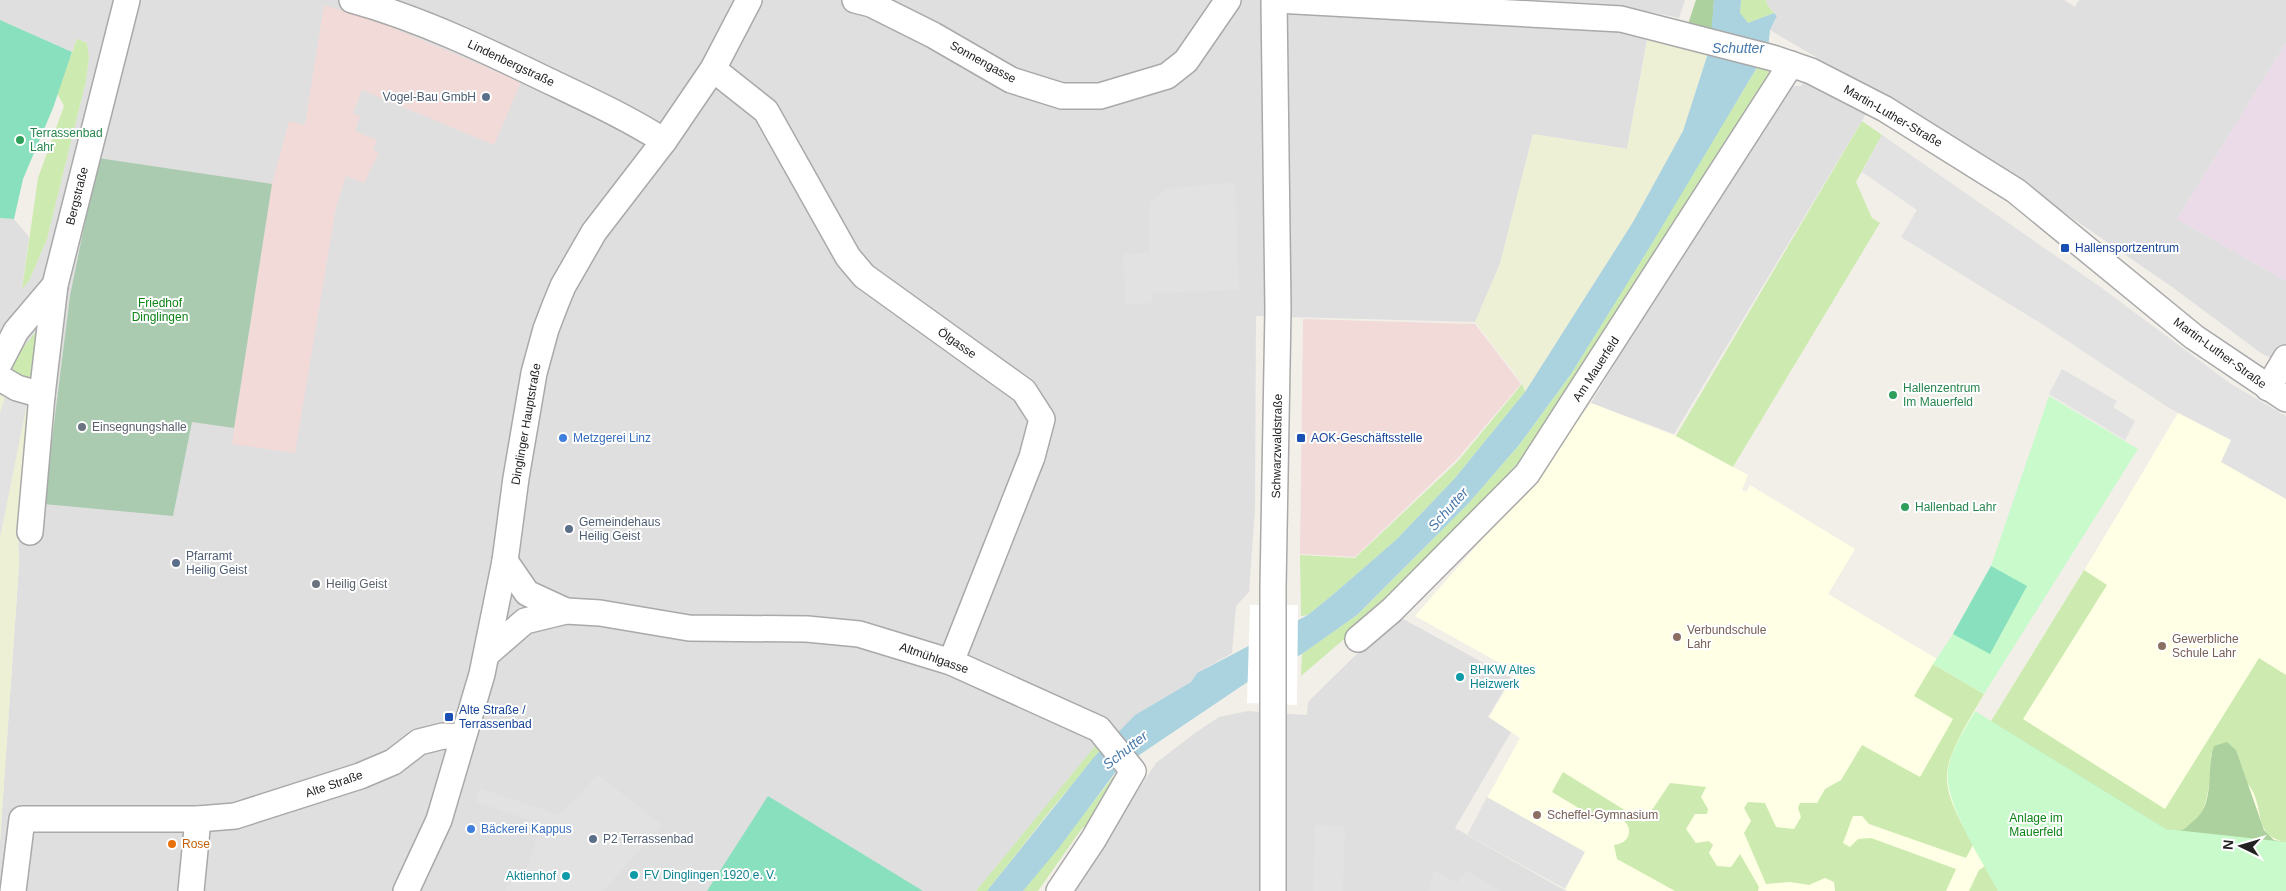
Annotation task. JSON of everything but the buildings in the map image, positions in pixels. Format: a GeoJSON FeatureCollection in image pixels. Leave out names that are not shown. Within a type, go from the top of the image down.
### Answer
{"type":"FeatureCollection","features":[{"type":"Feature","properties":{"kind":"street","name":"Bergstraße"},"geometry":{"type":"LineString","coordinates":[[30,532],[42,395],[56,284],[127,0]]}},
{"type":"Feature","properties":{"kind":"street","name":"Lindenbergstraße"},"geometry":{"type":"LineString","coordinates":[[352,0],[389,5],[474,44],[635,123],[664,142]]}},
{"type":"Feature","properties":{"kind":"street","name":"Dinglinger Hauptstraße"},"geometry":{"type":"LineString","coordinates":[[406,891],[439,820],[488,653],[505,561],[516,478],[534,372],[548,323],[563,286],[594,232],[664,142],[713,69],[749,0]]}},
{"type":"Feature","properties":{"kind":"street","name":"Sonnengasse"},"geometry":{"type":"LineString","coordinates":[[855,0],[871,4],[934,35],[1012,80],[1062,96],[1100,96],[1167,76],[1186,61],[1228,0]]}},
{"type":"Feature","properties":{"kind":"street","name":"Martin-Luther-Straße"},"geometry":{"type":"LineString","coordinates":[[1276,0],[1500,7],[1621,19],[1782,61],[1847,88],[1885,109],[2016,192],[2194,337],[2277,393]]}},
{"type":"Feature","properties":{"kind":"street","name":"Schwarzwaldstraße"},"geometry":{"type":"LineString","coordinates":[[1273,891],[1278,310],[1276,0]]}},
{"type":"Feature","properties":{"kind":"street","name":"Am Mauerfeld"},"geometry":{"type":"LineString","coordinates":[[1358,639],[1392,610],[1527,474],[1782,61]]}},
{"type":"Feature","properties":{"kind":"street","name":"Ölgasse"},"geometry":{"type":"LineString","coordinates":[[713,69],[766,111],[848,257],[864,276],[1024,391],[1042,418],[1032,457],[951,662]]}},
{"type":"Feature","properties":{"kind":"street"},"geometry":{"type":"LineString","coordinates":[[0,362],[16,331],[56,284]]}},
{"type":"Feature","properties":{"kind":"street"},"geometry":{"type":"LineString","coordinates":[[2277,393],[2286,358]]}},
{"type":"Feature","properties":{"kind":"street"},"geometry":{"type":"LineString","coordinates":[[0,378],[17,388],[42,395]]}},
{"type":"Feature","properties":{"kind":"street","name":"Altmühlgasse"},"geometry":{"type":"LineString","coordinates":[[505,561],[528,593],[566,610],[600,613],[689,628],[807,628],[859,634],[951,662],[1099,729],[1131,768],[1094,840],[1060,891]]}},
{"type":"Feature","properties":{"kind":"street","name":"Altmühlgasse"},"geometry":{"type":"LineString","coordinates":[[488,653],[525,621],[566,610]]}},
{"type":"Feature","properties":{"kind":"street","name":"Alte Straße"},"geometry":{"type":"LineString","coordinates":[[13,891],[22,819],[198,819],[235,816],[360,776],[393,762],[419,742],[443,736],[463,738]]}},
{"type":"Feature","properties":{"kind":"street"},"geometry":{"type":"LineString","coordinates":[[191,891],[198,819]]}},
{"type":"Feature","properties":{"kind":"shaded area"},"geometry":{"type":"Polygon","coordinates":[[[0,0],[1685,0],[1679,18],[1652,12],[1627,149],[1533,134],[1500,264],[1475,322],[1256,316],[1255,509],[1249,592],[1236,606],[1232,653],[1197,673],[1191,682],[1135,715],[1026,832],[976,891],[0,891],[0,841],[19,564],[18,525],[21,488],[13,399],[0,395],[0,218],[14,219],[29,237],[22,288],[29,281],[47,239],[86,81],[89,57],[87,43],[77,39],[72,52],[0,20],[0,0]]]}},
{"type":"Feature","properties":{"kind":"shaded area"},"geometry":{"type":"Polygon","coordinates":[[[1766,0],[2064,0],[2075,7],[2079,0],[2286,0],[2286,43],[2177,219],[2286,281],[2286,366],[2261,353],[2172,287],[1991,162],[1878,94],[1674,434],[1591,403],[1782,86],[1801,86],[1819,59],[1770,30],[1777,16],[1768,6],[1766,0]]]}},
{"type":"Feature","properties":{"kind":"shaded area"},"geometry":{"type":"Polygon","coordinates":[[[324,5],[372,19],[521,82],[494,145],[362,90],[353,113],[360,116],[355,131],[377,140],[373,150],[379,153],[364,183],[346,176],[336,207],[295,453],[232,444],[272,184],[289,121],[305,125],[324,5]]]}},
{"type":"Feature","properties":{"kind":"shaded area"},"geometry":{"type":"Polygon","coordinates":[[[1648,37],[1710,47],[1683,131],[1633,222],[1525,392],[1522,383],[1475,322],[1500,264],[1533,134],[1627,149],[1648,37]]]}},
{"type":"Feature","properties":{"kind":"shaded area"},"geometry":{"type":"Polygon","coordinates":[[[2286,43],[2286,281],[2177,219],[2286,43]]]}},
{"type":"Feature","properties":{"kind":"shaded area"},"geometry":{"type":"Polygon","coordinates":[[[1882,135],[2099,286],[2231,384],[2286,416],[2286,499],[2221,462],[2231,440],[2169,408],[2045,326],[1901,237],[1917,210],[1862,172],[1882,135]]]}},
{"type":"Feature","properties":{"kind":"shaded area"},"geometry":{"type":"Polygon","coordinates":[[[1235,182],[1239,290],[1152,293],[1152,303],[1126,304],[1123,254],[1150,253],[1150,203],[1167,189],[1235,182]]]}},
{"type":"Feature","properties":{"kind":"shaded area"},"geometry":{"type":"Polygon","coordinates":[[[1303,319],[1475,324],[1521,384],[1457,459],[1355,557],[1300,554],[1303,319]]]}},
{"type":"Feature","properties":{"kind":"shaded area"},"geometry":{"type":"Polygon","coordinates":[[[2062,369],[2117,401],[2113,407],[2135,421],[2125,440],[2049,394],[2062,369]]]}},
{"type":"Feature","properties":{"kind":"shaded area"},"geometry":{"type":"Polygon","coordinates":[[[0,395],[27,404],[32,413],[18,525],[19,564],[0,841],[0,395]]]}},
{"type":"Feature","properties":{"kind":"shaded area"},"geometry":{"type":"Polygon","coordinates":[[[5,397],[27,404],[0,538],[0,413],[5,397]]]}},
{"type":"Feature","properties":{"kind":"shaded area","name":"Verbundschule Lahr"},"geometry":{"type":"Polygon","coordinates":[[[1591,403],[1676,436],[1748,475],[1742,490],[1746,492],[1750,485],[1855,549],[1828,594],[1937,659],[1934,664],[1984,694],[1954,750],[1988,872],[1998,891],[1568,891],[1467,835],[1520,738],[1489,717],[1516,672],[1415,616],[1514,503],[1591,403]]]}},
{"type":"Feature","properties":{"kind":"shaded area","name":"Gewerbliche Schule Lahr"},"geometry":{"type":"Polygon","coordinates":[[[2178,413],[2231,440],[2222,462],[2286,499],[2286,842],[2182,830],[1991,721],[2178,413]]]}},
{"type":"Feature","properties":{"kind":"shaded area"},"geometry":{"type":"Polygon","coordinates":[[[1396,615],[1511,678],[1488,717],[1511,732],[1455,828],[1566,891],[1072,891],[1156,763],[1219,717],[1248,711],[1307,715],[1308,702],[1396,615]]]}},
{"type":"Feature","properties":{"kind":"shaded area","name":"P2 Terrassenbad"},"geometry":{"type":"Polygon","coordinates":[[[597,774],[662,825],[603,891],[505,891],[513,875],[523,880],[542,824],[476,802],[480,788],[559,815],[582,793],[597,774]]]}},
{"type":"Feature","properties":{"kind":"shaded area"},"geometry":{"type":"Polygon","coordinates":[[[1487,797],[1585,852],[1565,889],[1467,835],[1487,797]]]}},
{"type":"Feature","properties":{"kind":"shaded area"},"geometry":{"type":"Polygon","coordinates":[[[1315,825],[1345,826],[1343,891],[1313,891],[1315,825]]]}},
{"type":"Feature","properties":{"kind":"shaded area"},"geometry":{"type":"Polygon","coordinates":[[[1434,870],[1457,883],[1466,870],[1501,891],[1428,891],[1434,870]]]}},
{"type":"Feature","properties":{"kind":"green space"},"geometry":{"type":"Polygon","coordinates":[[[1696,0],[1714,0],[1712,32],[1688,24],[1696,0]]]}},
{"type":"Feature","properties":{"kind":"green space"},"geometry":{"type":"Polygon","coordinates":[[[1741,0],[1766,0],[1774,13],[1748,23],[1740,14],[1741,0]]]}},
{"type":"Feature","properties":{"kind":"green space","name":"Terrassenbad Lahr"},"geometry":{"type":"Polygon","coordinates":[[[0,20],[72,52],[53,108],[23,179],[14,219],[0,218],[0,20]]]}},
{"type":"Feature","properties":{"kind":"green space"},"geometry":{"type":"Polygon","coordinates":[[[77,39],[87,43],[89,57],[86,81],[47,239],[29,281],[22,289],[38,178],[64,106],[57,93],[77,39]]]}},
{"type":"Feature","properties":{"kind":"green space"},"geometry":{"type":"Polygon","coordinates":[[[1760,63],[1772,66],[1770,73],[1566,399],[1522,458],[1444,546],[1343,640],[1301,676],[1302,654],[1357,615],[1468,504],[1519,445],[1571,374],[1760,63]]]}},
{"type":"Feature","properties":{"kind":"green space"},"geometry":{"type":"Polygon","coordinates":[[[1862,121],[1882,135],[1856,182],[1872,218],[1880,223],[1733,467],[1676,436],[1862,121]]]}},
{"type":"Feature","properties":{"kind":"green space","name":"Friedhof Dinglingen"},"geometry":{"type":"Polygon","coordinates":[[[98,158],[272,184],[234,428],[192,422],[173,516],[44,504],[70,296],[98,158]]]}},
{"type":"Feature","properties":{"kind":"green space"},"geometry":{"type":"Polygon","coordinates":[[[42,324],[36,377],[28,382],[16,375],[11,363],[42,324]]]}},
{"type":"Feature","properties":{"kind":"green space"},"geometry":{"type":"Polygon","coordinates":[[[1522,384],[1525,392],[1455,478],[1397,539],[1308,615],[1301,616],[1300,555],[1355,558],[1458,461],[1522,384]]]}},
{"type":"Feature","properties":{"kind":"green space"},"geometry":{"type":"Polygon","coordinates":[[[2049,396],[2138,449],[1984,694],[1933,664],[1953,634],[1991,566],[2049,396]]]}},
{"type":"Feature","properties":{"kind":"green space"},"geometry":{"type":"Polygon","coordinates":[[[1991,566],[2027,586],[1990,654],[1953,634],[1991,566]]]}},
{"type":"Feature","properties":{"kind":"green space"},"geometry":{"type":"Polygon","coordinates":[[[2084,570],[2107,585],[2023,719],[2165,809],[2259,658],[2286,675],[2286,842],[2275,839],[2268,834],[2261,820],[2250,787],[2237,774],[2211,754],[2207,798],[2198,818],[2191,826],[2182,830],[2166,829],[1991,721],[2084,570]]]}},
{"type":"Feature","properties":{"kind":"green space"},"geometry":{"type":"Polygon","coordinates":[[[1933,664],[1984,694],[1960,736],[1950,759],[1947,780],[1950,797],[1973,845],[1966,858],[1869,824],[1862,816],[1853,816],[1843,843],[1850,847],[1858,839],[1871,838],[1956,869],[1946,891],[1835,891],[1834,882],[1825,878],[1809,885],[1790,882],[1766,884],[1744,833],[1751,821],[1744,808],[1748,802],[1765,803],[1776,827],[1794,829],[1801,817],[1798,808],[1800,803],[1817,803],[1825,789],[1841,780],[1862,745],[1920,777],[1953,719],[1914,696],[1933,664]]]}},
{"type":"Feature","properties":{"kind":"green space","name":"Anlage im Mauerfeld"},"geometry":{"type":"Polygon","coordinates":[[[1975,711],[2166,829],[2286,842],[2286,891],[1998,891],[1958,815],[1948,783],[1948,770],[1952,754],[1975,711]]]}},
{"type":"Feature","properties":{"kind":"green space"},"geometry":{"type":"Polygon","coordinates":[[[1991,721],[2166,829],[2176,830],[2182,830],[2187,827],[2199,816],[2207,797],[2211,756],[2214,746],[2227,742],[2236,750],[2264,830],[2274,840],[2286,842],[2286,863],[1961,782],[1991,721]]]}},
{"type":"Feature","properties":{"kind":"green space"},"geometry":{"type":"Polygon","coordinates":[[[1096,745],[1101,750],[987,891],[976,891],[1096,745]]]}},
{"type":"Feature","properties":{"kind":"green space"},"geometry":{"type":"Polygon","coordinates":[[[1120,768],[1091,831],[1083,827],[1038,891],[1023,891],[1120,768]]]}},
{"type":"Feature","properties":{"kind":"green space"},"geometry":{"type":"Polygon","coordinates":[[[1563,772],[1644,822],[1670,783],[1706,787],[1701,797],[1708,809],[1707,814],[1695,814],[1686,829],[1696,843],[1709,841],[1713,845],[1709,853],[1717,866],[1731,867],[1740,854],[1759,887],[1758,891],[1675,891],[1617,859],[1614,845],[1627,838],[1629,832],[1625,822],[1620,819],[1605,824],[1552,792],[1563,772]]]}},
{"type":"Feature","properties":{"kind":"green space"},"geometry":{"type":"Polygon","coordinates":[[[768,796],[923,891],[707,891],[768,796]]]}},
{"type":"Feature","properties":{"kind":"green space"},"geometry":{"type":"Polygon","coordinates":[[[1985,866],[1998,891],[1969,891],[1979,870],[1985,866]]]}},
{"type":"Feature","properties":{"kind":"water","name":"Schutter"},"geometry":{"type":"Polygon","coordinates":[[[1714,0],[1741,0],[1740,13],[1748,23],[1774,13],[1777,16],[1770,30],[1768,49],[1651,245],[1571,374],[1519,445],[1468,504],[1357,615],[1302,654],[1249,681],[1117,770],[1058,849],[1023,891],[987,891],[1095,756],[1135,715],[1191,682],[1197,673],[1308,615],[1397,539],[1455,478],[1525,392],[1633,222],[1683,131],[1710,47],[1714,0]]]}},
{"type":"Feature","properties":{"kind":"pier"},"geometry":{"type":"Polygon","coordinates":[[[1250,605],[1298,605],[1297,705],[1247,703],[1250,605]]]}},
{"type":"Feature","properties":{"kind":"place","name":"Vogel-Bau GmbH"},"geometry":{"type":"Point","coordinates":[486,97]}},
{"type":"Feature","properties":{"kind":"place","name":"Terrassenbad Lahr"},"geometry":{"type":"Point","coordinates":[20,140]}},
{"type":"Feature","properties":{"kind":"place","name":"Hallensportzentrum"},"geometry":{"type":"Point","coordinates":[2065,248]}},
{"type":"Feature","properties":{"kind":"place","name":"Hallenzentrum Im Mauerfeld"},"geometry":{"type":"Point","coordinates":[1893,395]}},
{"type":"Feature","properties":{"kind":"place","name":"Einsegnungshalle"},"geometry":{"type":"Point","coordinates":[82,427]}},
{"type":"Feature","properties":{"kind":"place","name":"Metzgerei Linz"},"geometry":{"type":"Point","coordinates":[563,438]}},
{"type":"Feature","properties":{"kind":"place","name":"AOK-Geschäftsstelle"},"geometry":{"type":"Point","coordinates":[1301,438]}},
{"type":"Feature","properties":{"kind":"place","name":"Hallenbad Lahr"},"geometry":{"type":"Point","coordinates":[1905,507]}},
{"type":"Feature","properties":{"kind":"place","name":"Gemeindehaus Heilig Geist"},"geometry":{"type":"Point","coordinates":[569,529]}},
{"type":"Feature","properties":{"kind":"place","name":"Pfarramt Heilig Geist"},"geometry":{"type":"Point","coordinates":[176,563]}},
{"type":"Feature","properties":{"kind":"place","name":"Heilig Geist"},"geometry":{"type":"Point","coordinates":[316,584]}},
{"type":"Feature","properties":{"kind":"place","name":"Verbundschule Lahr"},"geometry":{"type":"Point","coordinates":[1677,637]}},
{"type":"Feature","properties":{"kind":"place","name":"Gewerbliche Schule Lahr"},"geometry":{"type":"Point","coordinates":[2162,646]}},
{"type":"Feature","properties":{"kind":"place","name":"BHKW Altes Heizwerk"},"geometry":{"type":"Point","coordinates":[1460,677]}},
{"type":"Feature","properties":{"kind":"place","name":"Alte Straße / Terrassenbad"},"geometry":{"type":"Point","coordinates":[449,717]}},
{"type":"Feature","properties":{"kind":"place","name":"Scheffel-Gymnasium"},"geometry":{"type":"Point","coordinates":[1537,815]}},
{"type":"Feature","properties":{"kind":"place","name":"Bäckerei Kappus"},"geometry":{"type":"Point","coordinates":[471,829]}},
{"type":"Feature","properties":{"kind":"place","name":"P2 Terrassenbad"},"geometry":{"type":"Point","coordinates":[593,839]}},
{"type":"Feature","properties":{"kind":"place","name":"Rose"},"geometry":{"type":"Point","coordinates":[172,844]}},
{"type":"Feature","properties":{"kind":"place","name":"FV Dinglingen 1920 e. V."},"geometry":{"type":"Point","coordinates":[634,875]}},
{"type":"Feature","properties":{"kind":"place","name":"Aktienhof"},"geometry":{"type":"Point","coordinates":[566,876]}}]}
